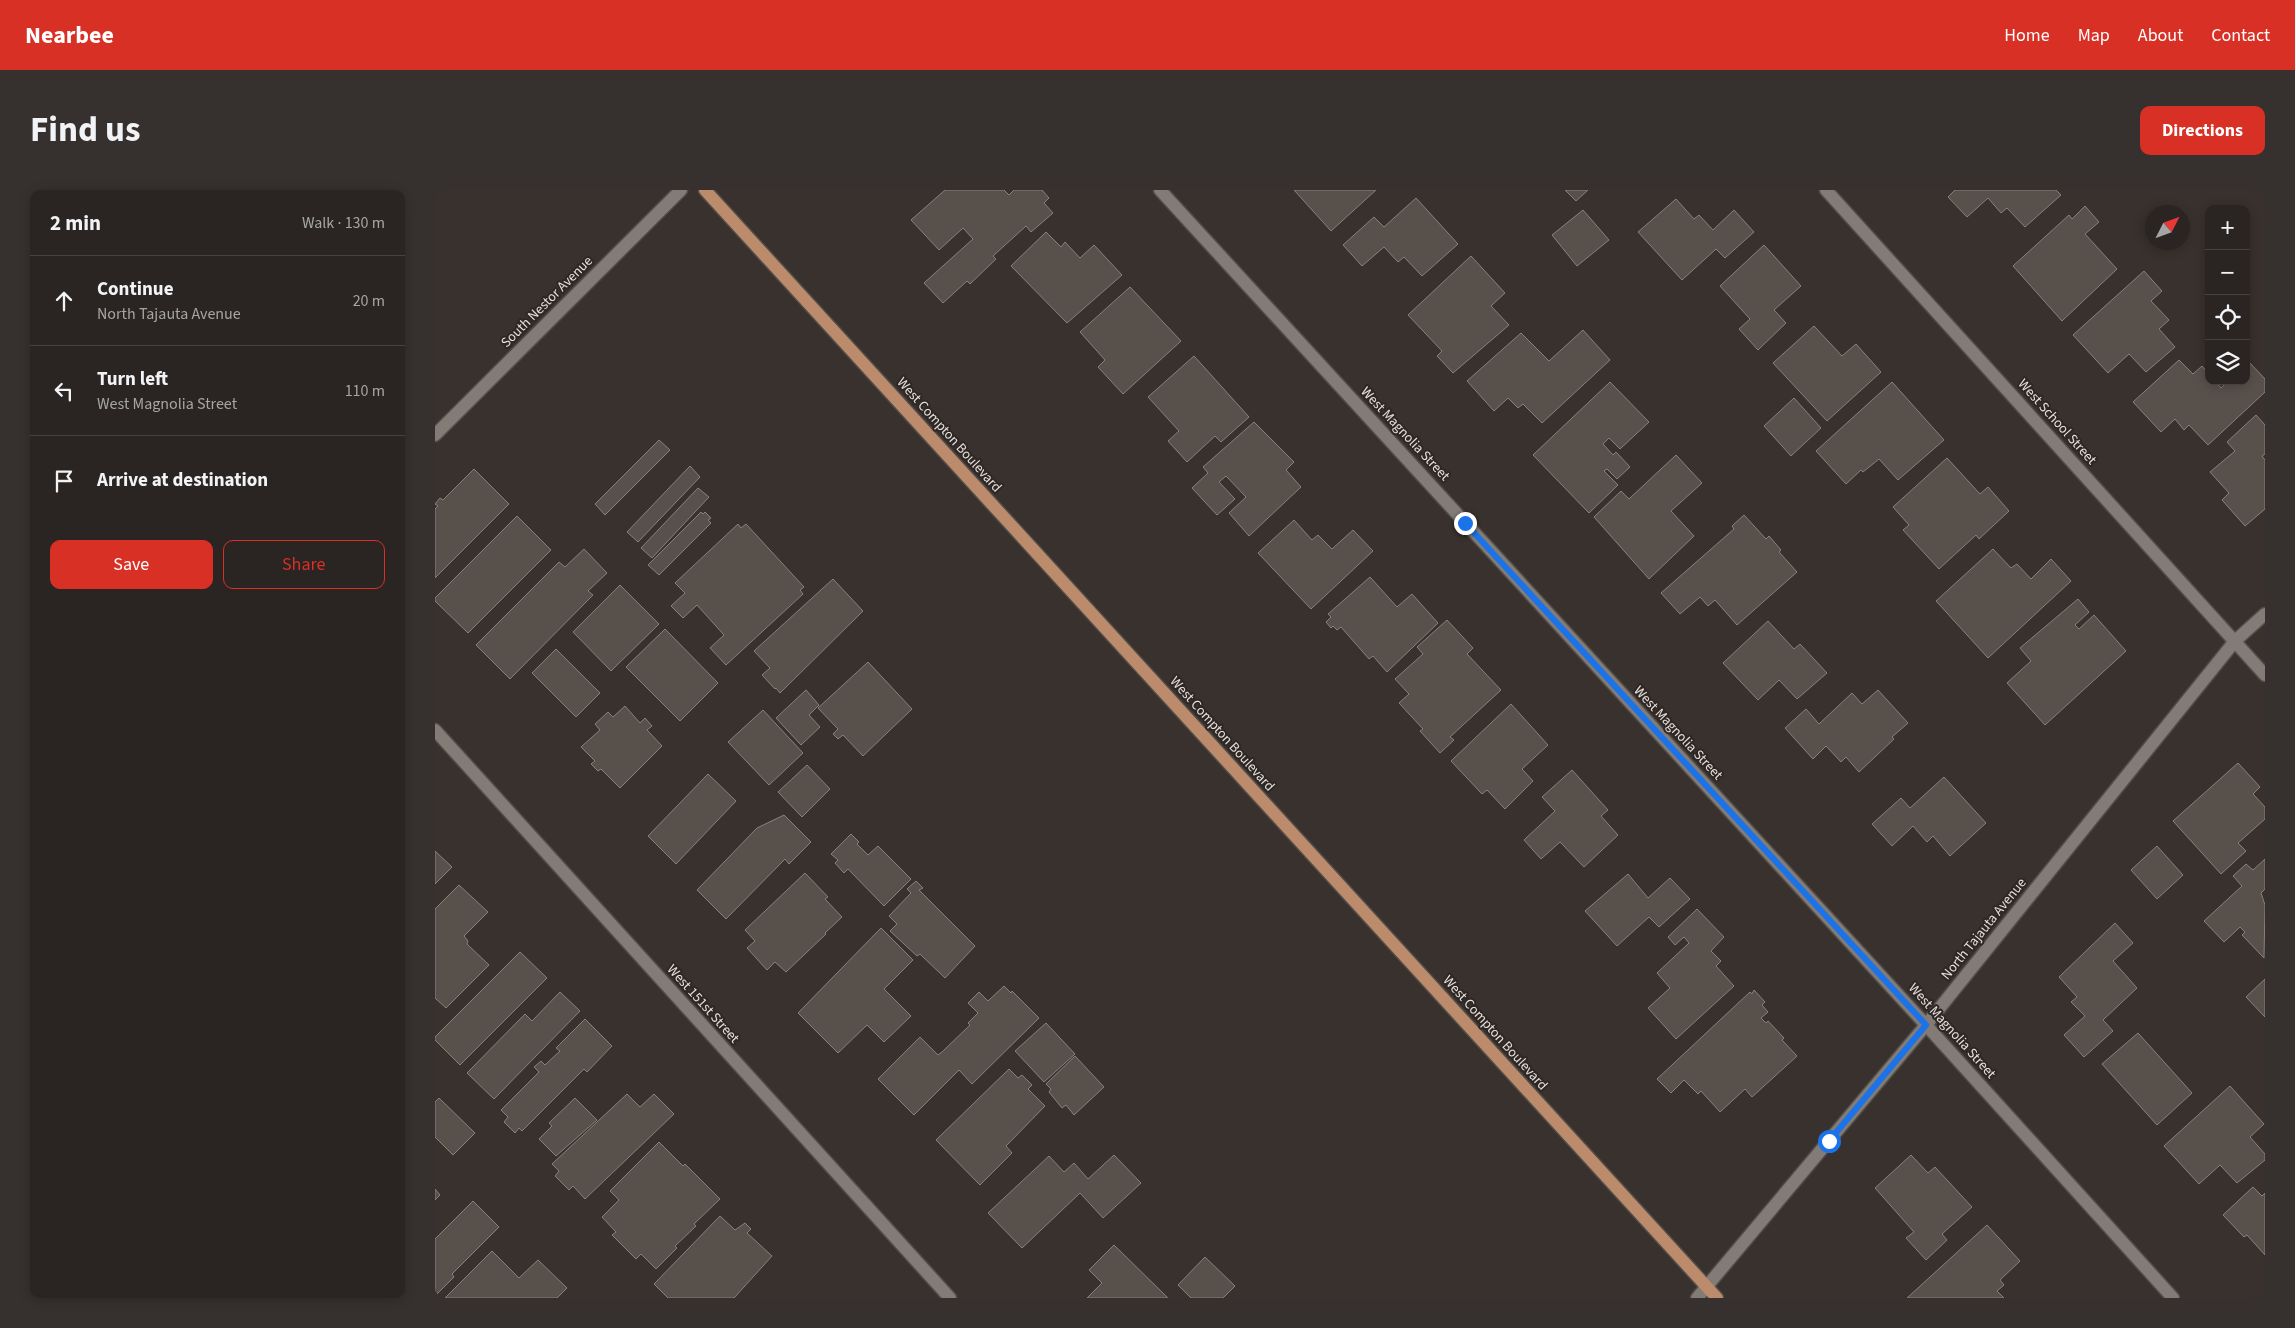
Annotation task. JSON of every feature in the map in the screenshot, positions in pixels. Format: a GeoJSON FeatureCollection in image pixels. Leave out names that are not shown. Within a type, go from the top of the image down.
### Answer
{"type":"FeatureCollection","features":[{"type":"Feature","properties":{"kind":"main road","name":"West Compton Boulevard"},"geometry":{"type":"LineString","coordinates":[[705,190],[1717,1298]]}},
{"type":"Feature","properties":{"kind":"street","name":"South Nestor Avenue"},"geometry":{"type":"LineString","coordinates":[[435,435],[681,190]]}},
{"type":"Feature","properties":{"kind":"street","name":"West Magnolia Street"},"geometry":{"type":"LineString","coordinates":[[1160,190],[1926,1025],[2173,1298]]}},
{"type":"Feature","properties":{"kind":"street","name":"West School Street"},"geometry":{"type":"LineString","coordinates":[[1826,190],[2265,675]]}},
{"type":"Feature","properties":{"kind":"street","name":"North Tajauta Avenue"},"geometry":{"type":"LineString","coordinates":[[1697,1298],[1926,1025],[2235,642],[2265,614]]}},
{"type":"Feature","properties":{"kind":"street","name":"West 151st Street"},"geometry":{"type":"LineString","coordinates":[[435,730],[950,1298]]}},
{"type":"Feature","properties":{"kind":"building"},"geometry":{"type":"Polygon","coordinates":[[[945,190],[1004,190],[1009,195],[1014,190],[1042,190],[1049,198],[1044,203],[1053,213],[1031,232],[1026,226],[993,256],[996,259],[970,284],[967,281],[943,303],[924,283],[973,239],[963,228],[939,250],[911,220],[945,190]]]}},
{"type":"Feature","properties":{"kind":"building"},"geometry":{"type":"Polygon","coordinates":[[[1294,190],[1376,190],[1331,231],[1294,190]]]}},
{"type":"Feature","properties":{"kind":"building"},"geometry":{"type":"Polygon","coordinates":[[[1565,190],[1588,190],[1576,201],[1565,190]]]}},
{"type":"Feature","properties":{"kind":"building"},"geometry":{"type":"Polygon","coordinates":[[[1955,190],[2056,190],[2061,195],[2025,227],[2007,208],[2001,213],[1988,198],[1967,217],[1948,197],[1955,190]]]}},
{"type":"Feature","properties":{"kind":"building"},"geometry":{"type":"Polygon","coordinates":[[[1416,198],[1458,244],[1422,276],[1404,257],[1398,262],[1384,247],[1362,266],[1343,245],[1374,217],[1384,227],[1416,198]]]}},
{"type":"Feature","properties":{"kind":"building"},"geometry":{"type":"Polygon","coordinates":[[[1676,199],[1694,219],[1699,215],[1713,230],[1734,210],[1754,232],[1725,258],[1716,249],[1682,280],[1638,232],[1676,199]]]}},
{"type":"Feature","properties":{"kind":"building"},"geometry":{"type":"Polygon","coordinates":[[[2085,206],[2099,222],[2085,234],[2117,269],[2062,321],[2013,266],[2069,215],[2072,219],[2085,206]]]}},
{"type":"Feature","properties":{"kind":"building"},"geometry":{"type":"Polygon","coordinates":[[[1583,210],[1609,240],[1577,266],[1552,235],[1583,210]]]}},
{"type":"Feature","properties":{"kind":"building"},"geometry":{"type":"Polygon","coordinates":[[[1046,232],[1061,247],[1065,242],[1080,258],[1094,245],[1122,275],[1067,323],[1011,266],[1046,232]]]}},
{"type":"Feature","properties":{"kind":"building"},"geometry":{"type":"Polygon","coordinates":[[[1764,245],[1801,286],[1774,310],[1786,323],[1758,350],[1739,329],[1750,319],[1720,286],[1764,245]]]}},
{"type":"Feature","properties":{"kind":"building"},"geometry":{"type":"Polygon","coordinates":[[[1471,256],[1505,293],[1491,306],[1509,325],[1453,373],[1437,356],[1442,351],[1408,315],[1471,256]]]}},
{"type":"Feature","properties":{"kind":"building"},"geometry":{"type":"Polygon","coordinates":[[[2144,271],[2162,291],[2151,301],[2169,320],[2159,329],[2175,347],[2146,372],[2129,354],[2108,373],[2073,335],[2144,271]]]}},
{"type":"Feature","properties":{"kind":"building"},"geometry":{"type":"Polygon","coordinates":[[[1130,287],[1181,341],[1123,394],[1098,367],[1105,360],[1080,332],[1130,287]]]}},
{"type":"Feature","properties":{"kind":"building"},"geometry":{"type":"Polygon","coordinates":[[[1814,326],[1842,356],[1856,344],[1881,372],[1827,421],[1773,363],[1814,326]]]}},
{"type":"Feature","properties":{"kind":"building"},"geometry":{"type":"Polygon","coordinates":[[[1583,330],[1610,360],[1542,423],[1523,404],[1518,408],[1508,398],[1494,411],[1467,381],[1521,333],[1549,361],[1583,330]]]}},
{"type":"Feature","properties":{"kind":"building"},"geometry":{"type":"Polygon","coordinates":[[[1194,356],[1249,417],[1221,442],[1215,436],[1187,462],[1168,441],[1179,431],[1148,397],[1194,356]]]}},
{"type":"Feature","properties":{"kind":"building"},"geometry":{"type":"Polygon","coordinates":[[[2179,360],[2193,374],[2202,366],[2205,369],[2205,385],[2219,385],[2221,388],[2224,385],[2250,385],[2250,363],[2265,379],[2265,392],[2208,445],[2189,425],[2184,430],[2175,419],[2161,432],[2133,402],[2179,360]]]}},
{"type":"Feature","properties":{"kind":"building"},"geometry":{"type":"Polygon","coordinates":[[[1610,382],[1649,422],[1620,449],[1609,438],[1603,444],[1613,455],[1616,452],[1630,467],[1617,479],[1607,469],[1604,471],[1618,485],[1589,513],[1533,455],[1610,382]]]}},
{"type":"Feature","properties":{"kind":"building"},"geometry":{"type":"Polygon","coordinates":[[[1892,382],[1944,440],[1898,480],[1879,459],[1863,472],[1861,470],[1846,484],[1816,451],[1892,382]]]}},
{"type":"Feature","properties":{"kind":"building"},"geometry":{"type":"Polygon","coordinates":[[[1794,398],[1821,428],[1791,456],[1764,426],[1794,398]]]}},
{"type":"Feature","properties":{"kind":"building"},"geometry":{"type":"Polygon","coordinates":[[[2256,415],[2265,425],[2265,454],[2262,456],[2265,460],[2265,509],[2245,526],[2222,500],[2229,493],[2210,472],[2235,451],[2227,442],[2256,415]]]}},
{"type":"Feature","properties":{"kind":"building"},"geometry":{"type":"Polygon","coordinates":[[[1254,422],[1294,462],[1286,470],[1301,487],[1249,536],[1229,513],[1246,497],[1226,476],[1219,482],[1235,499],[1217,515],[1192,488],[1208,473],[1203,467],[1254,422]]]}},
{"type":"Feature","properties":{"kind":"building"},"geometry":{"type":"Polygon","coordinates":[[[659,440],[670,450],[605,515],[595,504],[659,440]]]}},
{"type":"Feature","properties":{"kind":"building"},"geometry":{"type":"Polygon","coordinates":[[[1676,455],[1702,483],[1671,511],[1694,536],[1649,579],[1594,517],[1621,491],[1629,499],[1676,455]]]}},
{"type":"Feature","properties":{"kind":"building"},"geometry":{"type":"Polygon","coordinates":[[[1947,458],[1980,494],[1988,487],[2009,511],[1979,539],[1976,535],[1939,569],[1903,530],[1909,525],[1893,507],[1947,458]]]}},
{"type":"Feature","properties":{"kind":"building"},"geometry":{"type":"Polygon","coordinates":[[[690,466],[700,477],[638,542],[627,532],[690,466]]]}},
{"type":"Feature","properties":{"kind":"building"},"geometry":{"type":"Polygon","coordinates":[[[474,469],[509,504],[435,578],[435,509],[438,506],[435,504],[440,498],[443,500],[474,469]]]}},
{"type":"Feature","properties":{"kind":"building"},"geometry":{"type":"Polygon","coordinates":[[[698,488],[709,497],[652,558],[641,548],[698,488]]]}},
{"type":"Feature","properties":{"kind":"building"},"geometry":{"type":"Polygon","coordinates":[[[701,512],[703,514],[705,512],[711,518],[708,520],[711,523],[659,575],[648,565],[701,512]]]}},
{"type":"Feature","properties":{"kind":"building"},"geometry":{"type":"Polygon","coordinates":[[[1744,515],[1766,539],[1769,536],[1781,550],[1779,552],[1797,572],[1737,625],[1715,600],[1708,606],[1700,597],[1680,614],[1661,593],[1734,529],[1732,526],[1744,515]]]}},
{"type":"Feature","properties":{"kind":"building"},"geometry":{"type":"Polygon","coordinates":[[[517,516],[551,550],[468,633],[435,601],[435,598],[517,516]]]}},
{"type":"Feature","properties":{"kind":"building"},"geometry":{"type":"Polygon","coordinates":[[[1294,520],[1312,540],[1318,535],[1332,549],[1353,530],[1373,551],[1311,609],[1258,553],[1294,520]]]}},
{"type":"Feature","properties":{"kind":"building"},"geometry":{"type":"Polygon","coordinates":[[[738,524],[741,528],[746,524],[804,587],[800,590],[803,594],[726,665],[710,648],[724,635],[697,605],[683,618],[671,606],[685,593],[675,583],[738,524]]]}},
{"type":"Feature","properties":{"kind":"building"},"geometry":{"type":"Polygon","coordinates":[[[584,549],[607,573],[588,591],[593,595],[510,679],[476,645],[559,562],[565,567],[584,549]]]}},
{"type":"Feature","properties":{"kind":"building"},"geometry":{"type":"Polygon","coordinates":[[[1993,549],[2011,568],[2017,564],[2031,579],[2051,559],[2071,581],[1988,658],[1936,601],[1993,549]]]}},
{"type":"Feature","properties":{"kind":"building"},"geometry":{"type":"Polygon","coordinates":[[[1370,577],[1397,607],[1412,594],[1438,623],[1387,672],[1373,656],[1369,659],[1341,627],[1337,630],[1333,626],[1331,628],[1326,622],[1331,617],[1328,614],[1370,577]]]}},
{"type":"Feature","properties":{"kind":"building"},"geometry":{"type":"Polygon","coordinates":[[[833,579],[863,611],[780,693],[762,675],[770,668],[754,651],[833,579]]]}},
{"type":"Feature","properties":{"kind":"building"},"geometry":{"type":"Polygon","coordinates":[[[620,585],[659,624],[611,671],[573,632],[620,585]]]}},
{"type":"Feature","properties":{"kind":"building"},"geometry":{"type":"Polygon","coordinates":[[[2078,599],[2089,612],[2075,625],[2079,629],[2094,615],[2126,651],[2045,725],[2007,683],[2031,661],[2020,648],[2078,599]]]}},
{"type":"Feature","properties":{"kind":"building"},"geometry":{"type":"Polygon","coordinates":[[[1447,620],[1473,648],[1467,654],[1501,690],[1450,737],[1454,740],[1440,753],[1420,731],[1423,729],[1399,703],[1409,694],[1395,679],[1423,654],[1417,647],[1447,620]]]}},
{"type":"Feature","properties":{"kind":"building"},"geometry":{"type":"Polygon","coordinates":[[[1768,621],[1794,649],[1800,644],[1827,673],[1797,699],[1779,680],[1758,700],[1723,663],[1768,621]]]}},
{"type":"Feature","properties":{"kind":"building"},"geometry":{"type":"Polygon","coordinates":[[[665,629],[718,683],[680,721],[626,667],[665,629]]]}},
{"type":"Feature","properties":{"kind":"building"},"geometry":{"type":"Polygon","coordinates":[[[556,649],[600,693],[576,717],[532,673],[556,649]]]}},
{"type":"Feature","properties":{"kind":"building"},"geometry":{"type":"Polygon","coordinates":[[[868,662],[912,709],[863,756],[843,735],[838,739],[833,734],[838,729],[818,708],[868,662]]]}},
{"type":"Feature","properties":{"kind":"building"},"geometry":{"type":"Polygon","coordinates":[[[806,690],[819,705],[809,715],[820,727],[801,745],[776,718],[806,690]]]}},
{"type":"Feature","properties":{"kind":"building"},"geometry":{"type":"Polygon","coordinates":[[[1878,690],[1908,723],[1859,772],[1846,757],[1841,762],[1826,746],[1813,759],[1785,728],[1806,709],[1819,724],[1852,693],[1862,704],[1878,690]]]}},
{"type":"Feature","properties":{"kind":"building"},"geometry":{"type":"Polygon","coordinates":[[[1511,704],[1548,745],[1522,769],[1533,781],[1505,809],[1487,790],[1482,794],[1451,761],[1511,704]]]}},
{"type":"Feature","properties":{"kind":"building"},"geometry":{"type":"Polygon","coordinates":[[[625,706],[640,723],[645,718],[652,726],[647,730],[662,746],[620,788],[601,769],[598,771],[591,764],[595,761],[581,747],[600,730],[595,724],[608,712],[613,717],[625,706]]]}},
{"type":"Feature","properties":{"kind":"building"},"geometry":{"type":"Polygon","coordinates":[[[763,710],[803,753],[769,785],[728,742],[763,710]]]}},
{"type":"Feature","properties":{"kind":"building"},"geometry":{"type":"Polygon","coordinates":[[[2238,763],[2260,787],[2253,794],[2265,807],[2265,819],[2238,843],[2246,851],[2221,874],[2173,821],[2238,763]]]}},
{"type":"Feature","properties":{"kind":"building"},"geometry":{"type":"Polygon","coordinates":[[[807,765],[830,789],[802,817],[778,792],[807,765]]]}},
{"type":"Feature","properties":{"kind":"building"},"geometry":{"type":"Polygon","coordinates":[[[1572,770],[1608,810],[1601,816],[1618,835],[1584,867],[1560,842],[1541,859],[1524,840],[1555,811],[1542,797],[1572,770]]]}},
{"type":"Feature","properties":{"kind":"building"},"geometry":{"type":"Polygon","coordinates":[[[708,774],[736,801],[676,864],[648,836],[708,774]]]}},
{"type":"Feature","properties":{"kind":"building"},"geometry":{"type":"Polygon","coordinates":[[[1944,777],[1986,823],[1950,856],[1933,836],[1927,842],[1913,826],[1892,846],[1872,824],[1901,798],[1910,808],[1944,777]]]}},
{"type":"Feature","properties":{"kind":"building"},"geometry":{"type":"Polygon","coordinates":[[[784,815],[811,842],[789,864],[785,859],[726,919],[697,890],[757,828],[784,815]]]}},
{"type":"Feature","properties":{"kind":"building"},"geometry":{"type":"Polygon","coordinates":[[[851,834],[859,842],[857,844],[868,855],[878,846],[911,879],[884,906],[848,869],[844,873],[835,863],[838,860],[831,854],[851,834]]]}},
{"type":"Feature","properties":{"kind":"building"},"geometry":{"type":"Polygon","coordinates":[[[2157,846],[2183,875],[2157,899],[2131,870],[2157,846]]]}},
{"type":"Feature","properties":{"kind":"building"},"geometry":{"type":"Polygon","coordinates":[[[435,851],[452,867],[435,884],[435,851]]]}},
{"type":"Feature","properties":{"kind":"building"},"geometry":{"type":"Polygon","coordinates":[[[2265,859],[2265,889],[2261,893],[2265,905],[2264,958],[2242,935],[2245,932],[2240,927],[2224,942],[2204,921],[2242,886],[2233,876],[2246,864],[2253,870],[2265,859]]]}},
{"type":"Feature","properties":{"kind":"building"},"geometry":{"type":"Polygon","coordinates":[[[805,873],[828,897],[825,899],[842,917],[786,972],[775,962],[767,970],[747,948],[755,941],[745,930],[805,873]]]}},
{"type":"Feature","properties":{"kind":"building"},"geometry":{"type":"Polygon","coordinates":[[[1628,874],[1648,898],[1670,878],[1690,899],[1659,927],[1649,917],[1617,946],[1585,911],[1628,874]]]}},
{"type":"Feature","properties":{"kind":"building"},"geometry":{"type":"Polygon","coordinates":[[[916,881],[923,888],[919,890],[975,946],[945,978],[920,954],[917,956],[890,931],[897,924],[889,916],[911,893],[907,889],[916,881]]]}},
{"type":"Feature","properties":{"kind":"building"},"geometry":{"type":"Polygon","coordinates":[[[459,885],[488,912],[464,936],[468,941],[467,944],[489,965],[446,1008],[435,998],[435,909],[459,885]]]}},
{"type":"Feature","properties":{"kind":"building"},"geometry":{"type":"Polygon","coordinates":[[[1697,909],[1724,937],[1711,951],[1721,961],[1716,966],[1734,986],[1676,1039],[1648,1008],[1670,988],[1657,973],[1689,943],[1684,937],[1675,945],[1668,937],[1697,909]]]}},
{"type":"Feature","properties":{"kind":"building"},"geometry":{"type":"Polygon","coordinates":[[[2115,923],[2133,943],[2113,961],[2137,988],[2103,1020],[2113,1031],[2084,1057],[2064,1035],[2085,1016],[2071,1002],[2077,997],[2059,977],[2115,923]]]}},
{"type":"Feature","properties":{"kind":"building"},"geometry":{"type":"Polygon","coordinates":[[[881,928],[913,960],[884,989],[911,1016],[884,1042],[867,1025],[838,1053],[798,1013],[881,928]]]}},
{"type":"Feature","properties":{"kind":"building"},"geometry":{"type":"Polygon","coordinates":[[[520,952],[547,978],[460,1065],[435,1040],[435,1037],[520,952]]]}},
{"type":"Feature","properties":{"kind":"building"},"geometry":{"type":"Polygon","coordinates":[[[2265,979],[2265,1017],[2246,997],[2265,979]]]}},
{"type":"Feature","properties":{"kind":"building"},"geometry":{"type":"Polygon","coordinates":[[[1004,986],[1011,993],[1012,991],[1039,1018],[972,1084],[959,1070],[914,1115],[878,1079],[920,1037],[938,1055],[970,1025],[968,1023],[978,1013],[968,1003],[979,992],[988,1001],[1004,986]]]}},
{"type":"Feature","properties":{"kind":"building"},"geometry":{"type":"Polygon","coordinates":[[[1754,990],[1765,1002],[1762,1005],[1768,1012],[1761,1018],[1766,1023],[1768,1021],[1797,1056],[1752,1097],[1745,1089],[1720,1112],[1701,1091],[1698,1094],[1684,1080],[1671,1093],[1657,1079],[1750,992],[1752,994],[1754,990]]]}},
{"type":"Feature","properties":{"kind":"building"},"geometry":{"type":"Polygon","coordinates":[[[560,992],[580,1011],[494,1099],[467,1073],[525,1014],[532,1021],[560,992]]]}},
{"type":"Feature","properties":{"kind":"building"},"geometry":{"type":"Polygon","coordinates":[[[585,1019],[612,1046],[587,1072],[584,1069],[522,1131],[519,1128],[515,1133],[504,1122],[508,1117],[501,1110],[539,1072],[534,1067],[541,1061],[545,1065],[560,1051],[556,1048],[585,1019]]]}},
{"type":"Feature","properties":{"kind":"building"},"geometry":{"type":"Polygon","coordinates":[[[1046,1023],[1075,1054],[1044,1082],[1015,1051],[1046,1023]]]}},
{"type":"Feature","properties":{"kind":"building"},"geometry":{"type":"Polygon","coordinates":[[[2138,1033],[2192,1093],[2157,1125],[2102,1064],[2138,1033]]]}},
{"type":"Feature","properties":{"kind":"building"},"geometry":{"type":"Polygon","coordinates":[[[1075,1056],[1104,1087],[1074,1115],[1066,1105],[1062,1108],[1049,1092],[1051,1089],[1046,1084],[1075,1056]]]}},
{"type":"Feature","properties":{"kind":"building"},"geometry":{"type":"Polygon","coordinates":[[[1009,1069],[1018,1078],[1022,1075],[1032,1085],[1028,1089],[1045,1106],[1006,1146],[1012,1153],[980,1185],[936,1140],[1009,1069]]]}},
{"type":"Feature","properties":{"kind":"building"},"geometry":{"type":"Polygon","coordinates":[[[2230,1086],[2264,1124],[2250,1137],[2265,1154],[2265,1160],[2237,1183],[2220,1165],[2199,1184],[2164,1146],[2230,1086]]]}},
{"type":"Feature","properties":{"kind":"building"},"geometry":{"type":"Polygon","coordinates":[[[627,1094],[640,1107],[654,1094],[674,1114],[585,1199],[573,1186],[569,1190],[555,1176],[559,1171],[552,1164],[627,1094]]]}},
{"type":"Feature","properties":{"kind":"building"},"geometry":{"type":"Polygon","coordinates":[[[439,1098],[475,1133],[453,1155],[435,1137],[435,1102],[439,1098]]]}},
{"type":"Feature","properties":{"kind":"building"},"geometry":{"type":"Polygon","coordinates":[[[575,1098],[597,1120],[556,1156],[539,1139],[552,1126],[549,1123],[575,1098]]]}},
{"type":"Feature","properties":{"kind":"building"},"geometry":{"type":"Polygon","coordinates":[[[659,1142],[683,1166],[685,1164],[720,1199],[694,1224],[696,1226],[675,1246],[677,1248],[656,1269],[641,1254],[636,1259],[612,1235],[616,1232],[602,1217],[619,1200],[610,1191],[659,1142]]]}},
{"type":"Feature","properties":{"kind":"building"},"geometry":{"type":"Polygon","coordinates":[[[1114,1155],[1141,1183],[1103,1218],[1080,1193],[1022,1248],[988,1213],[1049,1156],[1064,1172],[1074,1163],[1088,1179],[1114,1155]]]}},
{"type":"Feature","properties":{"kind":"building"},"geometry":{"type":"Polygon","coordinates":[[[1911,1155],[1928,1173],[1935,1167],[1972,1207],[1942,1234],[1947,1240],[1926,1260],[1906,1238],[1914,1232],[1875,1188],[1911,1155]]]}},
{"type":"Feature","properties":{"kind":"building"},"geometry":{"type":"Polygon","coordinates":[[[2253,1187],[2262,1196],[2265,1193],[2265,1255],[2247,1235],[2244,1237],[2223,1215],[2253,1187]]]}},
{"type":"Feature","properties":{"kind":"building"},"geometry":{"type":"Polygon","coordinates":[[[435,1189],[440,1195],[435,1200],[435,1189]]]}},
{"type":"Feature","properties":{"kind":"building"},"geometry":{"type":"Polygon","coordinates":[[[473,1201],[499,1227],[452,1274],[454,1277],[435,1296],[435,1239],[473,1201]]]}},
{"type":"Feature","properties":{"kind":"building"},"geometry":{"type":"Polygon","coordinates":[[[720,1216],[735,1230],[745,1223],[751,1229],[747,1233],[772,1256],[734,1298],[668,1298],[654,1284],[720,1216]]]}},
{"type":"Feature","properties":{"kind":"building"},"geometry":{"type":"Polygon","coordinates":[[[1987,1225],[2020,1261],[2000,1280],[2004,1285],[1997,1291],[2004,1298],[1907,1298],[1987,1225]]]}},
{"type":"Feature","properties":{"kind":"building"},"geometry":{"type":"Polygon","coordinates":[[[1114,1245],[1168,1298],[1087,1298],[1102,1283],[1089,1270],[1114,1245]]]}},
{"type":"Feature","properties":{"kind":"building"},"geometry":{"type":"Polygon","coordinates":[[[492,1251],[519,1278],[538,1260],[567,1288],[557,1298],[445,1298],[492,1251]]]}},
{"type":"Feature","properties":{"kind":"building"},"geometry":{"type":"Polygon","coordinates":[[[1205,1257],[1235,1286],[1223,1298],[1191,1298],[1178,1285],[1205,1257]]]}},
{"type":"Feature","properties":{"kind":"route"},"geometry":{"type":"LineString","coordinates":[[1465,523],[1926,1025],[1829,1141]]}}]}
